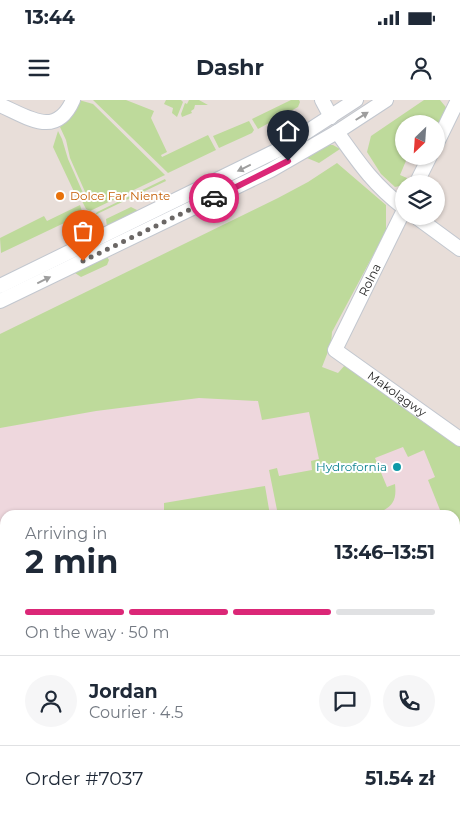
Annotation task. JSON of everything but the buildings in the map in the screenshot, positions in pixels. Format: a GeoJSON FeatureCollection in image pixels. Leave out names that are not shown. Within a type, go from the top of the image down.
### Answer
{"type":"FeatureCollection","features":[{"type":"Feature","properties":{"kind":"street"},"geometry":{"type":"LineString","coordinates":[[0,105],[40,122],[50,123],[55,122],[66,114],[73,100]]}},
{"type":"Feature","properties":{"kind":"street"},"geometry":{"type":"LineString","coordinates":[[322,100],[331,117]]}},
{"type":"Feature","properties":{"kind":"street"},"geometry":{"type":"LineString","coordinates":[[0,286],[282,148],[356,100]]}},
{"type":"Feature","properties":{"kind":"street"},"geometry":{"type":"LineString","coordinates":[[0,301],[272,170],[337,132],[386,100]]}},
{"type":"Feature","properties":{"kind":"street"},"geometry":{"type":"LineString","coordinates":[[445,127],[458,100]]}},
{"type":"Feature","properties":{"kind":"street"},"geometry":{"type":"LineString","coordinates":[[337,132],[361,168],[395,201]]}},
{"type":"Feature","properties":{"kind":"street","name":"Rolna"},"geometry":{"type":"LineString","coordinates":[[335,350],[396,225]]}},
{"type":"Feature","properties":{"kind":"street"},"geometry":{"type":"LineString","coordinates":[[428,225],[460,249]]}},
{"type":"Feature","properties":{"kind":"street","name":"Makolągwy"},"geometry":{"type":"LineString","coordinates":[[335,350],[460,439]]}},
{"type":"Feature","properties":{"kind":"shaded area"},"geometry":{"type":"Polygon","coordinates":[[[199,398],[320,404],[411,428],[460,506],[460,510],[0,510],[0,428],[96,411],[199,398]]]}},
{"type":"Feature","properties":{"kind":"green space"},"geometry":{"type":"Polygon","coordinates":[[[79,100],[93,104],[165,175],[90,211],[86,209],[82,201],[86,194],[70,158],[66,140],[60,127],[72,115],[79,100]]]}},
{"type":"Feature","properties":{"kind":"green space"},"geometry":{"type":"Polygon","coordinates":[[[93,100],[126,100],[154,111],[151,118],[167,152],[161,155],[162,157],[208,135],[216,150],[168,173],[93,100]]]}},
{"type":"Feature","properties":{"kind":"green space"},"geometry":{"type":"Polygon","coordinates":[[[166,100],[181,100],[183,102],[177,117],[172,113],[173,108],[164,104],[166,100]]]}},
{"type":"Feature","properties":{"kind":"green space"},"geometry":{"type":"Polygon","coordinates":[[[189,100],[199,100],[208,105],[195,105],[191,111],[192,113],[182,117],[181,114],[185,103],[187,104],[189,100]]]}},
{"type":"Feature","properties":{"kind":"green space"},"geometry":{"type":"Polygon","coordinates":[[[291,100],[299,100],[298,107],[258,129],[252,119],[291,100]]]}},
{"type":"Feature","properties":{"kind":"green space"},"geometry":{"type":"Polygon","coordinates":[[[424,100],[440,100],[449,111],[445,119],[445,115],[402,115],[424,100]]]}},
{"type":"Feature","properties":{"kind":"green space"},"geometry":{"type":"Polygon","coordinates":[[[395,120],[395,165],[404,165],[400,175],[395,175],[395,187],[381,174],[367,152],[371,136],[395,120]]]}},
{"type":"Feature","properties":{"kind":"green space"},"geometry":{"type":"Polygon","coordinates":[[[249,121],[254,130],[252,133],[219,148],[213,136],[249,121]]]}},
{"type":"Feature","properties":{"kind":"green space"},"geometry":{"type":"Polygon","coordinates":[[[58,131],[83,193],[77,198],[53,147],[58,131]]]}},
{"type":"Feature","properties":{"kind":"green space"},"geometry":{"type":"Polygon","coordinates":[[[328,145],[333,145],[340,149],[319,163],[307,158],[328,145]]]}},
{"type":"Feature","properties":{"kind":"green space"},"geometry":{"type":"Polygon","coordinates":[[[337,163],[386,205],[386,231],[332,332],[331,344],[322,367],[338,373],[345,365],[351,366],[424,423],[424,420],[460,446],[460,510],[440,510],[428,480],[435,477],[424,450],[408,457],[403,447],[375,458],[387,487],[395,484],[394,500],[384,510],[277,510],[269,470],[277,468],[279,476],[312,470],[311,461],[319,459],[309,412],[262,420],[258,401],[199,398],[96,411],[0,428],[0,334],[308,182],[337,163]]]}},
{"type":"Feature","properties":{"kind":"green space"},"geometry":{"type":"Polygon","coordinates":[[[165,179],[166,181],[95,215],[97,212],[165,179]]]}},
{"type":"Feature","properties":{"kind":"green space"},"geometry":{"type":"Polygon","coordinates":[[[80,205],[81,215],[1,253],[0,238],[44,216],[47,221],[80,205]]]}},
{"type":"Feature","properties":{"kind":"green space"},"geometry":{"type":"Polygon","coordinates":[[[131,207],[139,211],[107,227],[106,219],[131,207]]]}},
{"type":"Feature","properties":{"kind":"green space"},"geometry":{"type":"Polygon","coordinates":[[[107,257],[109,260],[107,265],[81,277],[75,273],[107,257]]]}},
{"type":"Feature","properties":{"kind":"green space"},"geometry":{"type":"Polygon","coordinates":[[[265,486],[269,510],[164,510],[164,503],[265,486]]]}},
{"type":"Feature","properties":{"kind":"way so far"},"geometry":{"type":"LineString","coordinates":[[83,261],[214,198]]}},
{"type":"Feature","properties":{"kind":"place","name":"Dolce Far Niente"},"geometry":{"type":"Point","coordinates":[60,196]}},
{"type":"Feature","properties":{"kind":"place","name":"Hydrofornia"},"geometry":{"type":"Point","coordinates":[397,467]}},
{"type":"Feature","properties":{"kind":"route"},"geometry":{"type":"LineString","coordinates":[[214,198],[288,161]]}}]}
